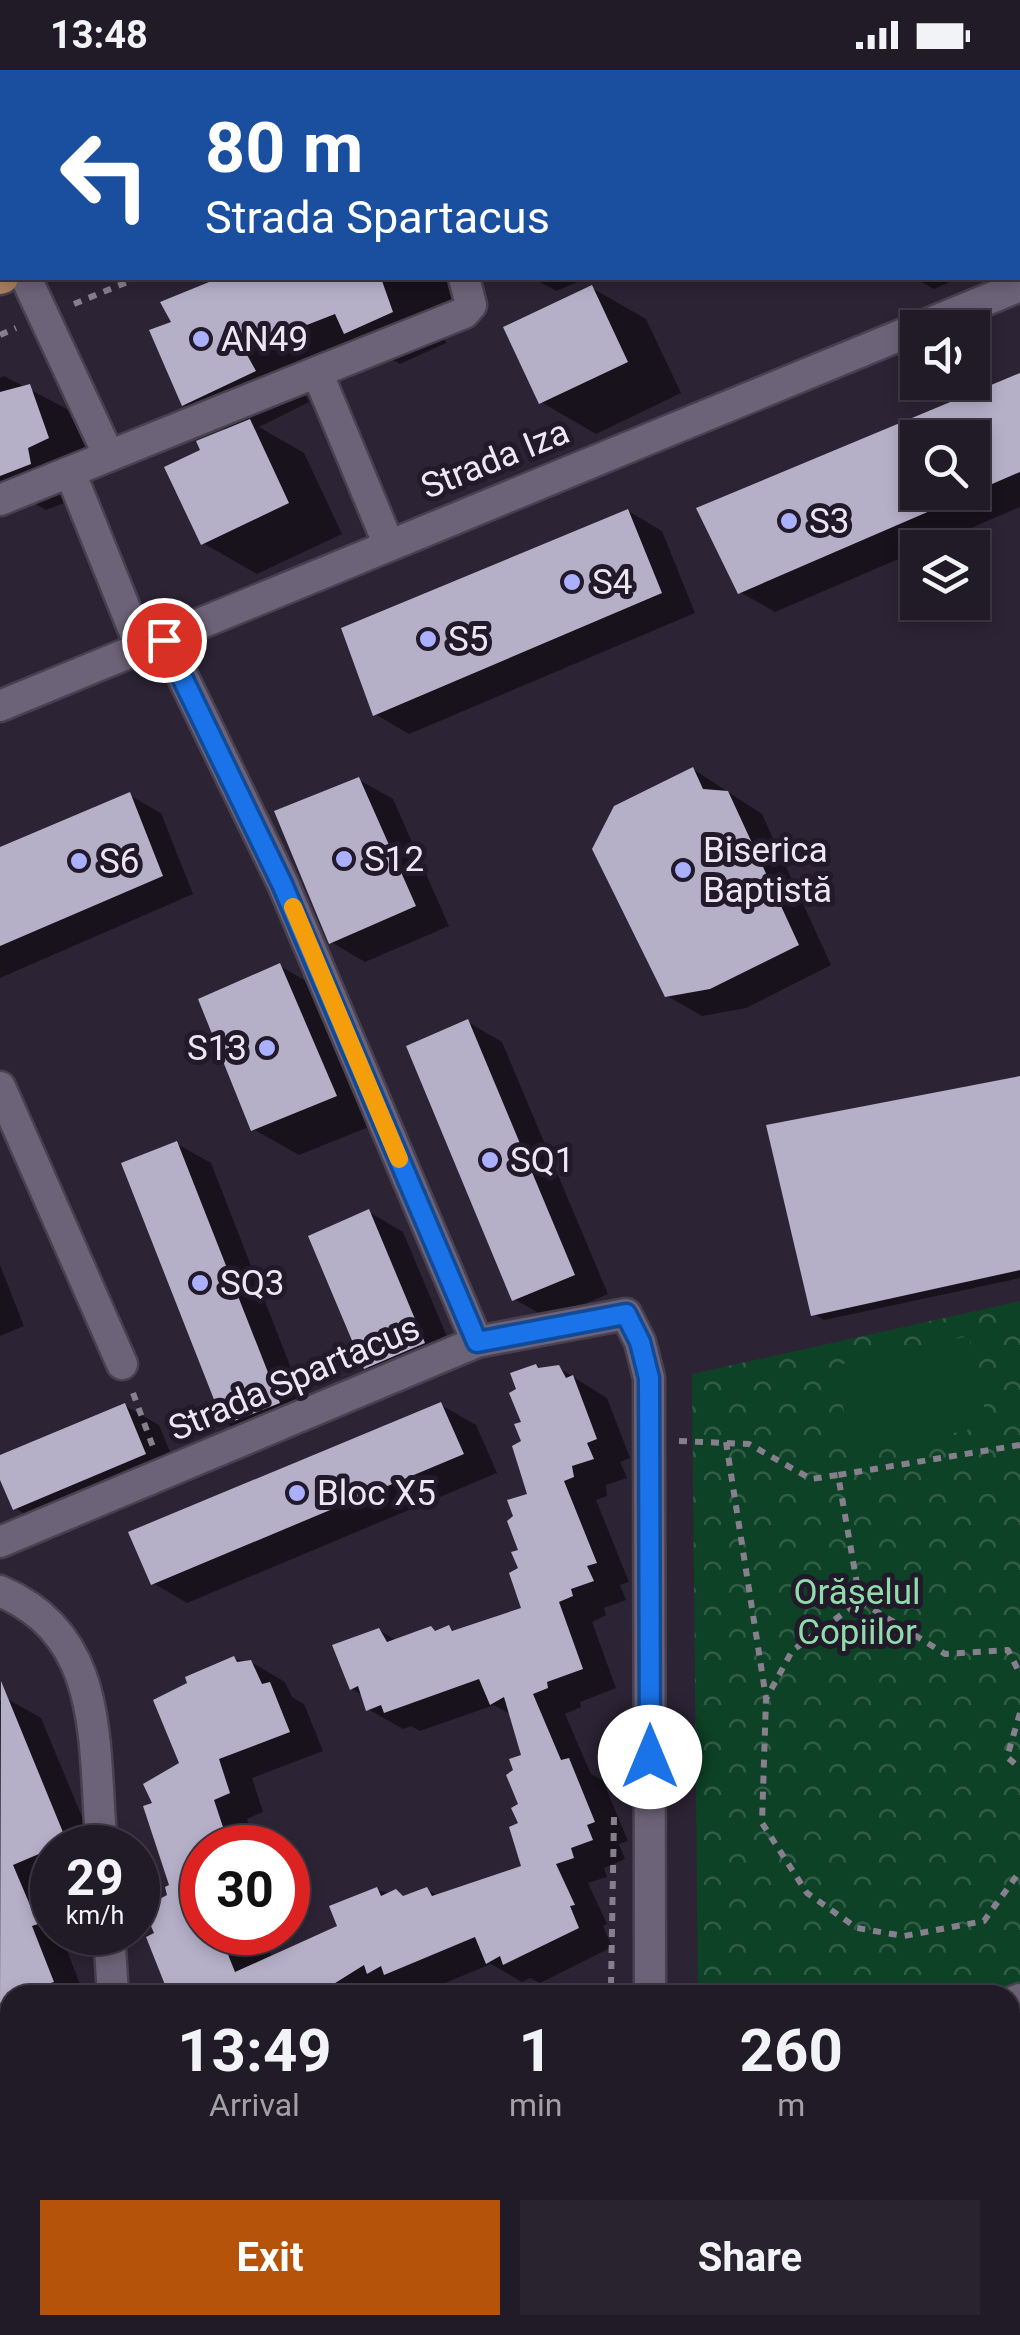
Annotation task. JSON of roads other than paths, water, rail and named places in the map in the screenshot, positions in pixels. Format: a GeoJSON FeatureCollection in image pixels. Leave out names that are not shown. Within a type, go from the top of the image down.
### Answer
{"type":"FeatureCollection","features":[{"type":"Feature","properties":{"kind":"street"},"geometry":{"type":"LineString","coordinates":[[27,280],[109,456]]}},
{"type":"Feature","properties":{"kind":"street"},"geometry":{"type":"LineString","coordinates":[[0,500],[464,313],[471,305],[465,280]]}},
{"type":"Feature","properties":{"kind":"street","name":"Strada Iza"},"geometry":{"type":"LineString","coordinates":[[0,706],[1020,286]]}},
{"type":"Feature","properties":{"kind":"street"},"geometry":{"type":"LineString","coordinates":[[316,372],[388,543]]}},
{"type":"Feature","properties":{"kind":"street"},"geometry":{"type":"LineString","coordinates":[[70,472],[153,644],[282,884],[477,1342]]}},
{"type":"Feature","properties":{"kind":"street"},"geometry":{"type":"LineString","coordinates":[[0,1087],[122,1364]]}},
{"type":"Feature","properties":{"kind":"street","name":"Strada Spartacus"},"geometry":{"type":"LineString","coordinates":[[0,1542],[477,1342],[626,1314],[640,1342],[649,1378],[650,1985]]}},
{"type":"Feature","properties":{"kind":"street"},"geometry":{"type":"LineString","coordinates":[[0,1591],[54,1624],[70,1644],[85,1680],[100,1825]]}},
{"type":"Feature","properties":{"kind":"street"},"geometry":{"type":"LineString","coordinates":[[110,1955],[112,1985]]}},
{"type":"Feature","properties":{"kind":"place","name":"AN49"},"geometry":{"type":"Point","coordinates":[201,339]}},
{"type":"Feature","properties":{"kind":"place","name":"S3"},"geometry":{"type":"Point","coordinates":[789,521]}},
{"type":"Feature","properties":{"kind":"place","name":"S4"},"geometry":{"type":"Point","coordinates":[572,582]}},
{"type":"Feature","properties":{"kind":"place","name":"S5"},"geometry":{"type":"Point","coordinates":[428,639]}},
{"type":"Feature","properties":{"kind":"place","name":"S12"},"geometry":{"type":"Point","coordinates":[344,859]}},
{"type":"Feature","properties":{"kind":"place","name":"S6"},"geometry":{"type":"Point","coordinates":[79,861]}},
{"type":"Feature","properties":{"kind":"place","name":"Biserica Baptistă"},"geometry":{"type":"Point","coordinates":[683,870]}},
{"type":"Feature","properties":{"kind":"place","name":"S13"},"geometry":{"type":"Point","coordinates":[267,1048]}},
{"type":"Feature","properties":{"kind":"place","name":"SQ1"},"geometry":{"type":"Point","coordinates":[490,1160]}},
{"type":"Feature","properties":{"kind":"place","name":"SQ3"},"geometry":{"type":"Point","coordinates":[200,1283]}},
{"type":"Feature","properties":{"kind":"place","name":"Bloc X5"},"geometry":{"type":"Point","coordinates":[297,1493]}},
{"type":"Feature","properties":{"kind":"park label","name":"Orășelul Copiilor"},"geometry":{"type":"Point","coordinates":[857,1612]}}]}
